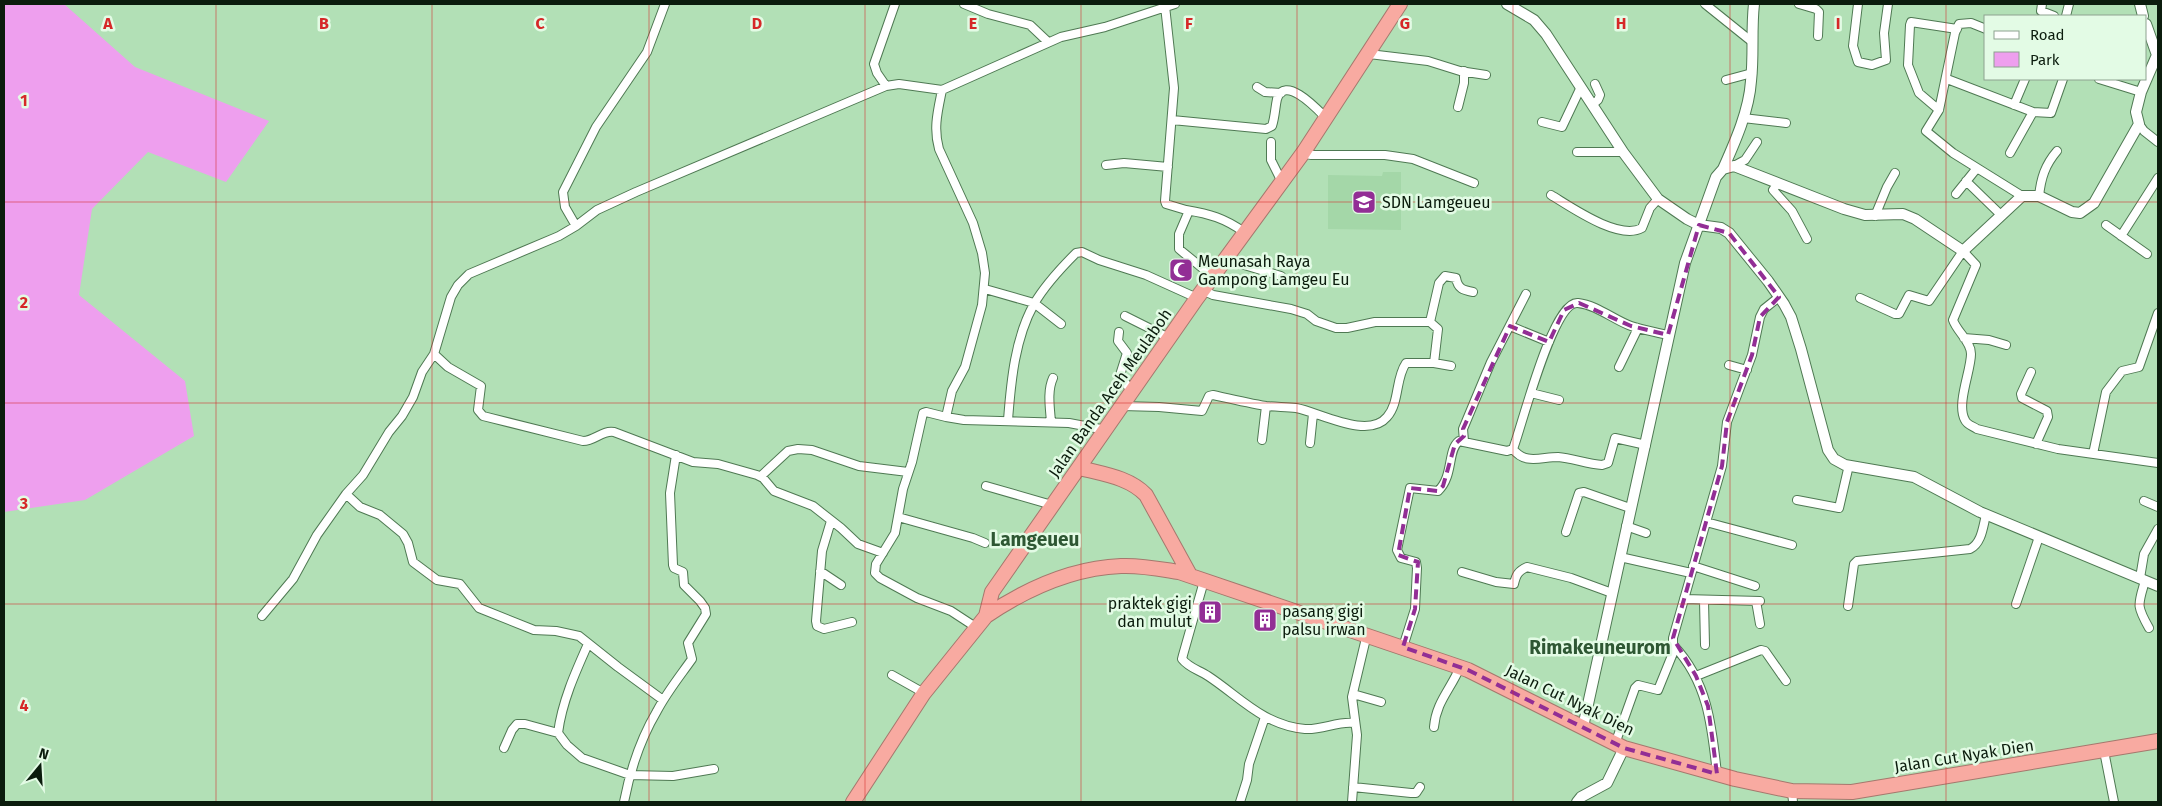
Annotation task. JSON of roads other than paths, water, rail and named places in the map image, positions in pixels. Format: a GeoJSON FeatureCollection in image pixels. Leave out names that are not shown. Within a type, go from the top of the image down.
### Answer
{"type":"FeatureCollection","features":[{"type":"Feature","properties":{"kind":"highway","name":"Jalan Banda Aceh Meulaboh"},"geometry":{"type":"LineString","coordinates":[[853,802],[924,693],[986,616],[992,592],[1080,468],[1199,294],[1303,153],[1400,4]]}},
{"type":"Feature","properties":{"kind":"highway"},"geometry":{"type":"LineString","coordinates":[[1080,468],[1132,483],[1141,490],[1146,495],[1190,575]]}},
{"type":"Feature","properties":{"kind":"highway","name":"Jalan Cut Nyak Dien"},"geometry":{"type":"LineString","coordinates":[[986,616],[1013,598],[1070,575],[1098,568],[1142,567],[1190,575],[1460,667],[1509,689],[1619,746],[1792,797],[1851,797],[2153,742]]}},
{"type":"Feature","properties":{"kind":"street"},"geometry":{"type":"LineString","coordinates":[[576,226],[565,207],[563,192],[596,127],[647,52],[665,4]]}},
{"type":"Feature","properties":{"kind":"street"},"geometry":{"type":"LineString","coordinates":[[886,86],[877,73],[874,64],[895,4]]}},
{"type":"Feature","properties":{"kind":"street"},"geometry":{"type":"LineString","coordinates":[[964,4],[988,14],[1030,25],[1048,42]]}},
{"type":"Feature","properties":{"kind":"street"},"geometry":{"type":"LineString","coordinates":[[262,616],[293,579],[317,535],[346,494],[363,475],[389,432],[402,416],[413,397],[422,372],[434,354],[443,320],[458,284],[470,274],[501,259],[543,243],[576,226],[597,210],[636,192],[886,86],[899,84],[942,90],[1022,56],[1048,42],[1105,27],[1175,4]]}},
{"type":"Feature","properties":{"kind":"street"},"geometry":{"type":"LineString","coordinates":[[1507,4],[1534,20],[1546,34],[1580,89],[1594,103],[1623,152],[1658,199],[1671,210],[1729,232],[1779,297],[1791,317],[1828,450],[1834,459],[1849,466],[1914,477],[1986,515],[2158,586]]}},
{"type":"Feature","properties":{"kind":"street"},"geometry":{"type":"LineString","coordinates":[[1705,4],[1751,41]]}},
{"type":"Feature","properties":{"kind":"street"},"geometry":{"type":"LineString","coordinates":[[1582,727],[1685,263],[1716,177],[1723,170],[1743,118],[1752,73],[1753,4]]}},
{"type":"Feature","properties":{"kind":"street"},"geometry":{"type":"LineString","coordinates":[[1799,4],[1816,9],[1818,12],[1818,36]]}},
{"type":"Feature","properties":{"kind":"street"},"geometry":{"type":"LineString","coordinates":[[1858,4],[1853,46],[1858,62],[1872,65],[1886,60],[1884,33],[1888,4]]}},
{"type":"Feature","properties":{"kind":"street"},"geometry":{"type":"LineString","coordinates":[[2042,4],[2041,11],[2051,15]]}},
{"type":"Feature","properties":{"kind":"street"},"geometry":{"type":"LineString","coordinates":[[1165,6],[1174,88],[1165,203],[1186,210],[1223,218],[1244,232]]}},
{"type":"Feature","properties":{"kind":"street"},"geometry":{"type":"LineString","coordinates":[[1939,110],[1919,94],[1908,65],[1910,25],[1911,22],[1957,29]]}},
{"type":"Feature","properties":{"kind":"street"},"geometry":{"type":"LineString","coordinates":[[1984,28],[1965,23],[1959,24],[1939,110],[1926,131],[1953,154],[2022,196],[2039,196],[2072,212],[2080,213],[2094,203],[2139,124]]}},
{"type":"Feature","properties":{"kind":"street"},"geometry":{"type":"LineString","coordinates":[[2147,27],[2154,51],[2147,73]]}},
{"type":"Feature","properties":{"kind":"street"},"geometry":{"type":"LineString","coordinates":[[1369,54],[1428,61],[1464,72],[1486,75]]}},
{"type":"Feature","properties":{"kind":"street"},"geometry":{"type":"LineString","coordinates":[[1458,106],[1465,76],[1464,72]]}},
{"type":"Feature","properties":{"kind":"street"},"geometry":{"type":"LineString","coordinates":[[1726,80],[1752,73]]}},
{"type":"Feature","properties":{"kind":"street"},"geometry":{"type":"LineString","coordinates":[[1947,79],[2033,112],[2051,113],[2063,80]]}},
{"type":"Feature","properties":{"kind":"street"},"geometry":{"type":"LineString","coordinates":[[2014,105],[2025,80]]}},
{"type":"Feature","properties":{"kind":"street"},"geometry":{"type":"LineString","coordinates":[[2102,80],[2141,92]]}},
{"type":"Feature","properties":{"kind":"street"},"geometry":{"type":"LineString","coordinates":[[2145,80],[2136,112],[2139,124],[2158,142]]}},
{"type":"Feature","properties":{"kind":"street"},"geometry":{"type":"LineString","coordinates":[[1594,84],[1600,93],[1600,98],[1594,103]]}},
{"type":"Feature","properties":{"kind":"street"},"geometry":{"type":"LineString","coordinates":[[1256,87],[1265,92],[1281,93],[1289,90],[1300,93],[1326,118]]}},
{"type":"Feature","properties":{"kind":"street"},"geometry":{"type":"LineString","coordinates":[[1542,122],[1562,127],[1580,89]]}},
{"type":"Feature","properties":{"kind":"street"},"geometry":{"type":"LineString","coordinates":[[942,90],[935,128],[936,137],[939,149],[973,223],[982,253],[984,289],[966,368],[952,391],[946,417]]}},
{"type":"Feature","properties":{"kind":"street"},"geometry":{"type":"LineString","coordinates":[[1172,120],[1266,129],[1272,126],[1278,98],[1281,93]]}},
{"type":"Feature","properties":{"kind":"street"},"geometry":{"type":"LineString","coordinates":[[2010,153],[2033,112]]}},
{"type":"Feature","properties":{"kind":"street"},"geometry":{"type":"LineString","coordinates":[[1743,118],[1786,123]]}},
{"type":"Feature","properties":{"kind":"street"},"geometry":{"type":"LineString","coordinates":[[1272,142],[1271,160],[1282,182]]}},
{"type":"Feature","properties":{"kind":"street"},"geometry":{"type":"LineString","coordinates":[[1723,170],[1745,160],[1756,142]]}},
{"type":"Feature","properties":{"kind":"street"},"geometry":{"type":"LineString","coordinates":[[2039,196],[2042,175],[2057,151]]}},
{"type":"Feature","properties":{"kind":"street"},"geometry":{"type":"LineString","coordinates":[[1577,152],[1623,152]]}},
{"type":"Feature","properties":{"kind":"street"},"geometry":{"type":"LineString","coordinates":[[1303,153],[1311,156],[1385,154],[1413,159],[1474,183]]}},
{"type":"Feature","properties":{"kind":"street"},"geometry":{"type":"LineString","coordinates":[[1106,165],[1124,163],[1168,167]]}},
{"type":"Feature","properties":{"kind":"street"},"geometry":{"type":"LineString","coordinates":[[1734,166],[1844,209],[1875,216],[1903,214],[1915,218],[1963,251],[1976,265],[1953,320],[1971,354],[1963,387],[1964,419],[1967,424],[1977,429],[2036,444],[2158,463]]}},
{"type":"Feature","properties":{"kind":"street"},"geometry":{"type":"LineString","coordinates":[[1956,194],[1976,168]]}},
{"type":"Feature","properties":{"kind":"street"},"geometry":{"type":"LineString","coordinates":[[1875,216],[1895,173]]}},
{"type":"Feature","properties":{"kind":"street"},"geometry":{"type":"LineString","coordinates":[[2121,236],[2158,178]]}},
{"type":"Feature","properties":{"kind":"street"},"geometry":{"type":"LineString","coordinates":[[1966,182],[2001,215]]}},
{"type":"Feature","properties":{"kind":"street"},"geometry":{"type":"LineString","coordinates":[[1778,183],[1773,190],[1792,211],[1806,239]]}},
{"type":"Feature","properties":{"kind":"street"},"geometry":{"type":"LineString","coordinates":[[1551,195],[1596,222],[1629,232],[1642,228],[1650,208],[1658,199]]}},
{"type":"Feature","properties":{"kind":"street"},"geometry":{"type":"LineString","coordinates":[[1860,298],[1895,314],[1899,314],[1909,295],[1929,301],[1963,251],[2022,196]]}},
{"type":"Feature","properties":{"kind":"street"},"geometry":{"type":"LineString","coordinates":[[1186,210],[1188,215],[1177,240],[1179,250],[1212,276]]}},
{"type":"Feature","properties":{"kind":"street"},"geometry":{"type":"LineString","coordinates":[[2106,225],[2147,254]]}},
{"type":"Feature","properties":{"kind":"street"},"geometry":{"type":"LineString","coordinates":[[1008,420],[1012,374],[1025,326],[1034,303],[1057,273],[1079,252],[1199,294],[1291,309],[1307,314],[1316,321],[1336,328],[1347,328],[1375,322],[1430,322],[1438,329],[1434,363]]}},
{"type":"Feature","properties":{"kind":"street"},"geometry":{"type":"LineString","coordinates":[[1224,259],[1281,276]]}},
{"type":"Feature","properties":{"kind":"street"},"geometry":{"type":"LineString","coordinates":[[1430,322],[1441,278],[1445,276],[1456,278],[1457,286],[1462,290],[1473,292]]}},
{"type":"Feature","properties":{"kind":"street"},"geometry":{"type":"LineString","coordinates":[[984,289],[1034,303],[1061,324]]}},
{"type":"Feature","properties":{"kind":"street"},"geometry":{"type":"LineString","coordinates":[[1464,441],[1463,429],[1491,362],[1526,294]]}},
{"type":"Feature","properties":{"kind":"street"},"geometry":{"type":"LineString","coordinates":[[1577,802],[1581,797],[1608,783],[1635,688],[1638,685],[1658,690],[1673,653],[1673,638],[1722,466],[1728,422],[1747,370],[1760,317],[1764,309],[1779,297]]}},
{"type":"Feature","properties":{"kind":"street"},"geometry":{"type":"LineString","coordinates":[[1514,449],[1548,342],[1564,310],[1573,304],[1585,305],[1638,328],[1668,335]]}},
{"type":"Feature","properties":{"kind":"street"},"geometry":{"type":"LineString","coordinates":[[2092,454],[2106,392],[2122,371],[2139,367],[2158,313]]}},
{"type":"Feature","properties":{"kind":"street"},"geometry":{"type":"LineString","coordinates":[[1125,316],[1169,338]]}},
{"type":"Feature","properties":{"kind":"street"},"geometry":{"type":"LineString","coordinates":[[1510,326],[1548,342]]}},
{"type":"Feature","properties":{"kind":"street"},"geometry":{"type":"LineString","coordinates":[[1619,367],[1638,328]]}},
{"type":"Feature","properties":{"kind":"street"},"geometry":{"type":"LineString","coordinates":[[1119,332],[1118,341],[1127,353],[1120,375],[1131,391]]}},
{"type":"Feature","properties":{"kind":"street"},"geometry":{"type":"LineString","coordinates":[[1964,338],[1989,340],[2006,345]]}},
{"type":"Feature","properties":{"kind":"street"},"geometry":{"type":"LineString","coordinates":[[434,354],[448,366],[481,386],[478,410],[482,416],[583,441],[591,440],[609,431],[614,432],[693,462],[726,465],[761,476],[774,491],[810,504],[858,544],[883,553]]}},
{"type":"Feature","properties":{"kind":"street"},"geometry":{"type":"LineString","coordinates":[[1122,406],[1202,411],[1206,399],[1209,396],[1213,396],[1266,406],[1299,409],[1346,424],[1370,425],[1386,419],[1396,399],[1401,371],[1406,364],[1434,363],[1451,366]]}},
{"type":"Feature","properties":{"kind":"street"},"geometry":{"type":"LineString","coordinates":[[1729,364],[1747,370]]}},
{"type":"Feature","properties":{"kind":"street"},"geometry":{"type":"LineString","coordinates":[[2031,372],[2021,394],[2022,398],[2047,411],[2048,417],[2036,444]]}},
{"type":"Feature","properties":{"kind":"street"},"geometry":{"type":"LineString","coordinates":[[1052,422],[1050,386],[1053,378]]}},
{"type":"Feature","properties":{"kind":"street"},"geometry":{"type":"LineString","coordinates":[[1531,393],[1559,400]]}},
{"type":"Feature","properties":{"kind":"street"},"geometry":{"type":"LineString","coordinates":[[1262,440],[1266,406]]}},
{"type":"Feature","properties":{"kind":"street"},"geometry":{"type":"LineString","coordinates":[[977,628],[951,611],[917,598],[877,576],[875,570],[893,538],[923,413],[964,420],[1052,422],[1106,430]]}},
{"type":"Feature","properties":{"kind":"street"},"geometry":{"type":"LineString","coordinates":[[1310,443],[1313,414]]}},
{"type":"Feature","properties":{"kind":"street"},"geometry":{"type":"LineString","coordinates":[[1514,449],[1518,455],[1531,460],[1559,457],[1602,465],[1608,463],[1615,438],[1646,445]]}},
{"type":"Feature","properties":{"kind":"street"},"geometry":{"type":"LineString","coordinates":[[1403,647],[1415,609],[1417,568],[1416,562],[1401,558],[1398,555],[1410,488],[1438,491],[1443,486],[1449,472],[1455,444],[1458,441],[1507,450],[1514,449]]}},
{"type":"Feature","properties":{"kind":"street"},"geometry":{"type":"LineString","coordinates":[[761,476],[788,452],[798,449],[820,452],[858,466],[908,472]]}},
{"type":"Feature","properties":{"kind":"street"},"geometry":{"type":"LineString","coordinates":[[624,802],[630,775],[650,724],[663,700],[692,659],[688,643],[704,618],[706,611],[690,589],[684,585],[683,572],[674,568],[673,565],[670,493],[676,455]]}},
{"type":"Feature","properties":{"kind":"street"},"geometry":{"type":"LineString","coordinates":[[1797,500],[1839,508],[1849,466]]}},
{"type":"Feature","properties":{"kind":"street"},"geometry":{"type":"LineString","coordinates":[[986,486],[1052,505]]}},
{"type":"Feature","properties":{"kind":"street"},"geometry":{"type":"LineString","coordinates":[[1566,532],[1579,493],[1584,492],[1630,508]]}},
{"type":"Feature","properties":{"kind":"street"},"geometry":{"type":"LineString","coordinates":[[346,494],[360,507],[380,514],[402,534],[408,543],[413,562],[437,580],[460,584],[479,608],[534,630],[576,634],[663,700]]}},
{"type":"Feature","properties":{"kind":"street"},"geometry":{"type":"LineString","coordinates":[[2144,501],[2158,506]]}},
{"type":"Feature","properties":{"kind":"street"},"geometry":{"type":"LineString","coordinates":[[1848,606],[1856,561],[1970,549],[1976,546],[1978,542],[1986,515]]}},
{"type":"Feature","properties":{"kind":"street"},"geometry":{"type":"LineString","coordinates":[[898,517],[973,538],[984,543]]}},
{"type":"Feature","properties":{"kind":"street"},"geometry":{"type":"LineString","coordinates":[[831,521],[823,548],[820,570],[817,593],[817,626],[824,629],[852,622]]}},
{"type":"Feature","properties":{"kind":"street"},"geometry":{"type":"LineString","coordinates":[[1706,522],[1792,545]]}},
{"type":"Feature","properties":{"kind":"street"},"geometry":{"type":"LineString","coordinates":[[1626,526],[1646,533]]}},
{"type":"Feature","properties":{"kind":"street"},"geometry":{"type":"LineString","coordinates":[[2148,628],[2138,604],[2144,554],[2158,529]]}},
{"type":"Feature","properties":{"kind":"street"},"geometry":{"type":"LineString","coordinates":[[2016,604],[2039,538]]}},
{"type":"Feature","properties":{"kind":"street"},"geometry":{"type":"LineString","coordinates":[[1620,557],[1692,570],[1755,586]]}},
{"type":"Feature","properties":{"kind":"street"},"geometry":{"type":"LineString","coordinates":[[1462,572],[1496,582],[1514,584],[1516,575],[1520,570],[1527,567],[1571,578],[1612,593]]}},
{"type":"Feature","properties":{"kind":"street"},"geometry":{"type":"LineString","coordinates":[[820,570],[841,585]]}},
{"type":"Feature","properties":{"kind":"street"},"geometry":{"type":"LineString","coordinates":[[1204,581],[1182,659],[1186,664],[1208,676],[1242,703],[1277,722],[1305,728],[1325,728],[1341,721],[1354,723]]}},
{"type":"Feature","properties":{"kind":"street"},"geometry":{"type":"LineString","coordinates":[[1684,599],[1758,601],[1760,624]]}},
{"type":"Feature","properties":{"kind":"street"},"geometry":{"type":"LineString","coordinates":[[1704,601],[1706,645]]}},
{"type":"Feature","properties":{"kind":"street"},"geometry":{"type":"LineString","coordinates":[[1352,802],[1357,735],[1354,723],[1353,694],[1367,634]]}},
{"type":"Feature","properties":{"kind":"street"},"geometry":{"type":"LineString","coordinates":[[558,733],[564,705],[588,644]]}},
{"type":"Feature","properties":{"kind":"street"},"geometry":{"type":"LineString","coordinates":[[1674,646],[1685,658],[1696,676],[1711,717],[1717,774]]}},
{"type":"Feature","properties":{"kind":"street"},"geometry":{"type":"LineString","coordinates":[[1696,676],[1761,650],[1765,651],[1786,681]]}},
{"type":"Feature","properties":{"kind":"street"},"geometry":{"type":"LineString","coordinates":[[1434,727],[1441,700],[1451,687],[1460,667]]}},
{"type":"Feature","properties":{"kind":"street"},"geometry":{"type":"LineString","coordinates":[[892,674],[924,693]]}},
{"type":"Feature","properties":{"kind":"street"},"geometry":{"type":"LineString","coordinates":[[1353,694],[1381,702]]}},
{"type":"Feature","properties":{"kind":"street"},"geometry":{"type":"LineString","coordinates":[[1240,802],[1247,780],[1249,764],[1264,716]]}},
{"type":"Feature","properties":{"kind":"street"},"geometry":{"type":"LineString","coordinates":[[504,748],[512,730],[517,724],[525,724],[558,733],[567,745],[582,758],[630,775],[673,776],[714,769]]}},
{"type":"Feature","properties":{"kind":"street"},"geometry":{"type":"LineString","coordinates":[[2104,751],[2114,802]]}},
{"type":"Feature","properties":{"kind":"street"},"geometry":{"type":"LineString","coordinates":[[1353,787],[1411,793],[1416,793],[1420,787]]}},
{"type":"Feature","properties":{"kind":"place","name":"SDN Lamgeueu"},"geometry":{"type":"Point","coordinates":[1364,202]}},
{"type":"Feature","properties":{"kind":"place","name":"Meunasah Raya Gampong Lamgeu Eu"},"geometry":{"type":"Point","coordinates":[1181,270]}},
{"type":"Feature","properties":{"kind":"place","name":"praktek gigi dan mulut"},"geometry":{"type":"Point","coordinates":[1210,612]}},
{"type":"Feature","properties":{"kind":"place","name":"pasang gigi palsu irwan"},"geometry":{"type":"Point","coordinates":[1265,620]}},
{"type":"Feature","properties":{"kind":"district","name":"Lamgeueu"},"geometry":{"type":"Point","coordinates":[1035,539]}},
{"type":"Feature","properties":{"kind":"district","name":"Rimakeuneurom"},"geometry":{"type":"Point","coordinates":[1600,647]}}]}
